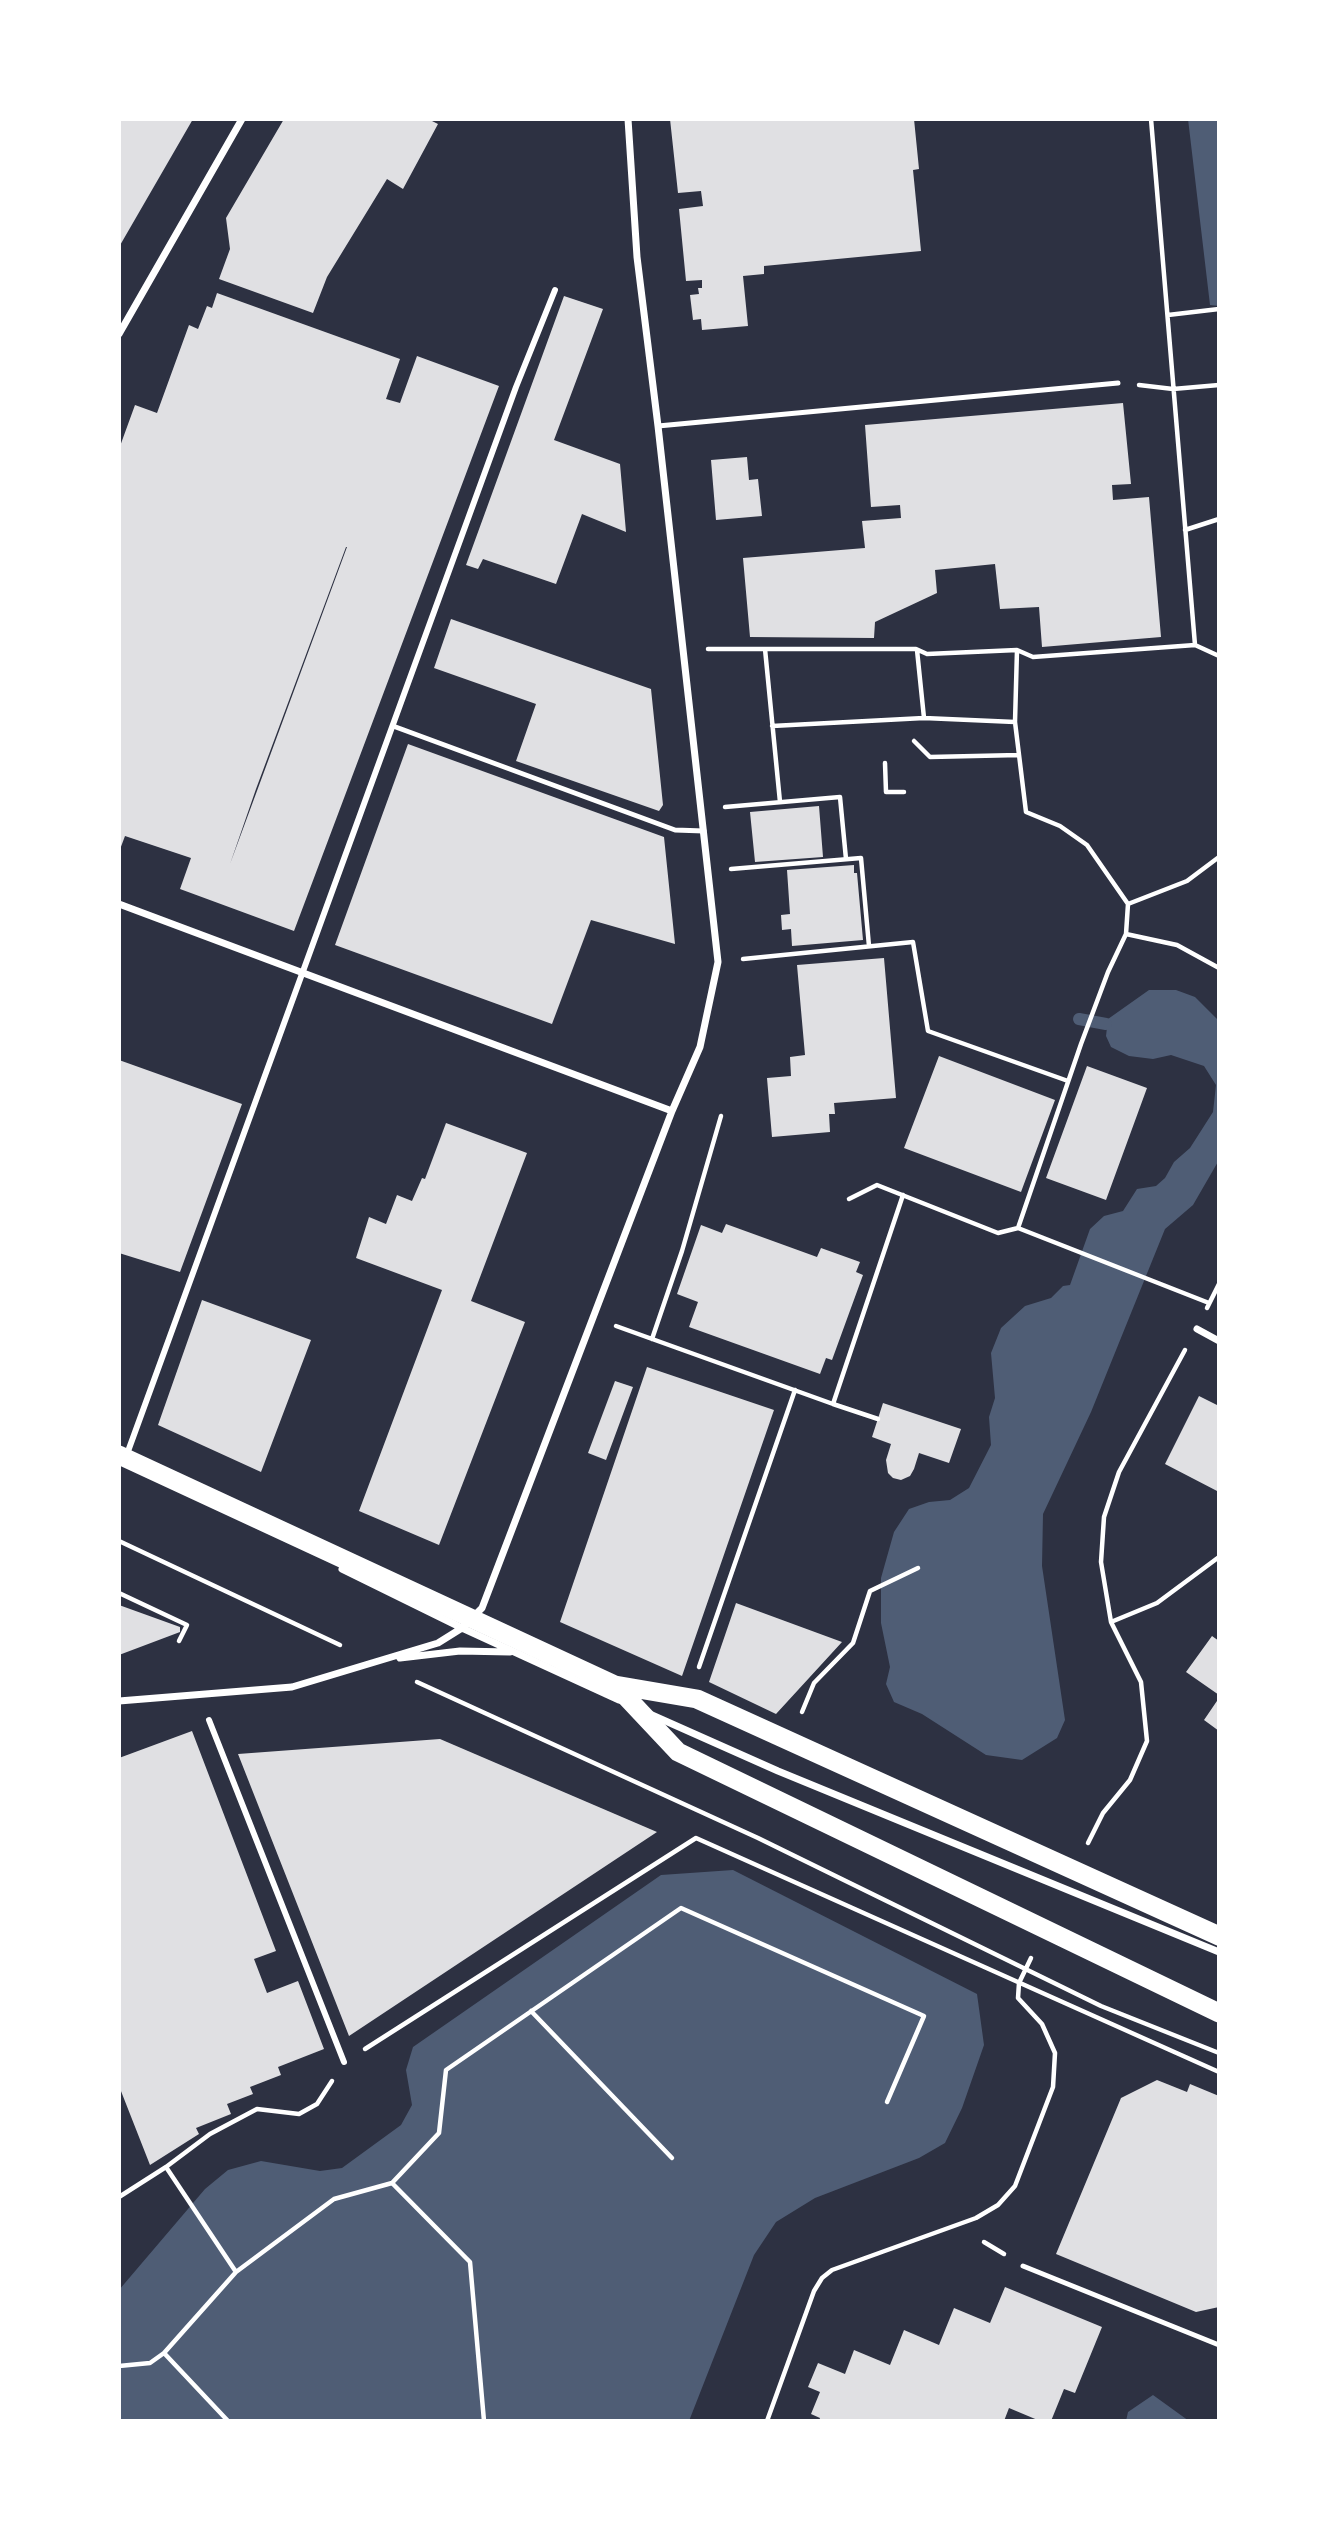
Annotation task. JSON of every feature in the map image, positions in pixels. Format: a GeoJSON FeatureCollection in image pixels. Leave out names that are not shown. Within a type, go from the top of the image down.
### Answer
{"type":"FeatureCollection","features":[{"type":"Feature","properties":{"kind":"highway"},"geometry":{"type":"LineString","coordinates":[[121,1458],[615,1685],[697,1699],[1219,1936]]}},
{"type":"Feature","properties":{"kind":"highway"},"geometry":{"type":"LineString","coordinates":[[615,1685],[678,1752],[1219,2013]]}},
{"type":"Feature","properties":{"kind":"street"},"geometry":{"type":"LineString","coordinates":[[119,334],[242,119]]}},
{"type":"Feature","properties":{"kind":"street"},"geometry":{"type":"LineString","coordinates":[[119,1701],[292,1687],[438,1643],[462,1629],[482,1608],[672,1111],[701,1047],[718,962],[637,257],[628,119]]}},
{"type":"Feature","properties":{"kind":"street"},"geometry":{"type":"LineString","coordinates":[[555,290],[516,387],[303,973],[121,1458],[462,1629],[726,1749],[1219,1952]]}},
{"type":"Feature","properties":{"kind":"street"},"geometry":{"type":"LineString","coordinates":[[119,904],[672,1111]]}},
{"type":"Feature","properties":{"kind":"street"},"geometry":{"type":"LineString","coordinates":[[1197,1329],[1219,1341]]}},
{"type":"Feature","properties":{"kind":"street"},"geometry":{"type":"LineString","coordinates":[[482,1608],[494,1643]]}},
{"type":"Feature","properties":{"kind":"street"},"geometry":{"type":"LineString","coordinates":[[382,1660],[460,1651],[516,1653]]}},
{"type":"Feature","properties":{"kind":"street"},"geometry":{"type":"LineString","coordinates":[[209,1720],[344,2062]]}},
{"type":"Feature","properties":{"kind":"lane"},"geometry":{"type":"LineString","coordinates":[[658,426],[1118,383]]}},
{"type":"Feature","properties":{"kind":"lane"},"geometry":{"type":"LineString","coordinates":[[393,726],[674,830],[704,831]]}},
{"type":"Feature","properties":{"kind":"lane"},"geometry":{"type":"LineString","coordinates":[[1023,2266],[1219,2345]]}},
{"type":"Feature","properties":{"kind":"path"},"geometry":{"type":"LineString","coordinates":[[1151,119],[1195,645]]}},
{"type":"Feature","properties":{"kind":"path"},"geometry":{"type":"LineString","coordinates":[[1167,315],[1219,309]]}},
{"type":"Feature","properties":{"kind":"path"},"geometry":{"type":"LineString","coordinates":[[1118,383],[1173,389],[1219,385]]}},
{"type":"Feature","properties":{"kind":"path"},"geometry":{"type":"LineString","coordinates":[[1185,530],[1219,519]]}},
{"type":"Feature","properties":{"kind":"path"},"geometry":{"type":"LineString","coordinates":[[684,651],[916,649],[927,654],[1017,650],[1033,657],[1195,645],[1219,656]]}},
{"type":"Feature","properties":{"kind":"path"},"geometry":{"type":"LineString","coordinates":[[765,649],[780,802]]}},
{"type":"Feature","properties":{"kind":"path"},"geometry":{"type":"LineString","coordinates":[[916,649],[924,718]]}},
{"type":"Feature","properties":{"kind":"path"},"geometry":{"type":"LineString","coordinates":[[1017,650],[1015,722],[1026,812],[1060,826],[1087,845],[1128,904],[1126,934],[1108,972],[1081,1044],[1018,1228]]}},
{"type":"Feature","properties":{"kind":"path"},"geometry":{"type":"LineString","coordinates":[[772,726],[924,718],[1015,722]]}},
{"type":"Feature","properties":{"kind":"path"},"geometry":{"type":"LineString","coordinates":[[914,741],[930,757],[936,758],[1019,755]]}},
{"type":"Feature","properties":{"kind":"path"},"geometry":{"type":"LineString","coordinates":[[885,762],[886,792],[904,792]]}},
{"type":"Feature","properties":{"kind":"path"},"geometry":{"type":"LineString","coordinates":[[702,809],[840,797],[846,859]]}},
{"type":"Feature","properties":{"kind":"path"},"geometry":{"type":"LineString","coordinates":[[1128,904],[1187,881],[1219,856]]}},
{"type":"Feature","properties":{"kind":"path"},"geometry":{"type":"LineString","coordinates":[[709,871],[861,858],[869,946]]}},
{"type":"Feature","properties":{"kind":"path"},"geometry":{"type":"LineString","coordinates":[[1126,934],[1177,945],[1219,968]]}},
{"type":"Feature","properties":{"kind":"path"},"geometry":{"type":"LineString","coordinates":[[718,962],[913,942],[928,1031],[1068,1081]]}},
{"type":"Feature","properties":{"kind":"path"},"geometry":{"type":"LineString","coordinates":[[652,1339],[682,1251],[721,1116]]}},
{"type":"Feature","properties":{"kind":"path"},"geometry":{"type":"LineString","coordinates":[[849,1199],[877,1185],[998,1233],[1018,1228],[1209,1303]]}},
{"type":"Feature","properties":{"kind":"path"},"geometry":{"type":"LineString","coordinates":[[833,1404],[903,1195]]}},
{"type":"Feature","properties":{"kind":"path"},"geometry":{"type":"LineString","coordinates":[[1089,1839],[1103,1813],[1130,1780],[1147,1741],[1140,1682],[1111,1622],[1101,1562],[1104,1517],[1119,1472],[1219,1284]]}},
{"type":"Feature","properties":{"kind":"path"},"geometry":{"type":"LineString","coordinates":[[594,1318],[878,1419]]}},
{"type":"Feature","properties":{"kind":"path"},"geometry":{"type":"LineString","coordinates":[[696,1677],[795,1390]]}},
{"type":"Feature","properties":{"kind":"path"},"geometry":{"type":"LineString","coordinates":[[119,1541],[350,1650]]}},
{"type":"Feature","properties":{"kind":"path"},"geometry":{"type":"LineString","coordinates":[[1111,1622],[1157,1603],[1219,1557]]}},
{"type":"Feature","properties":{"kind":"path"},"geometry":{"type":"LineString","coordinates":[[799,1721],[814,1683],[853,1643],[870,1591],[918,1568]]}},
{"type":"Feature","properties":{"kind":"path"},"geometry":{"type":"LineString","coordinates":[[119,1593],[187,1625],[179,1641]]}},
{"type":"Feature","properties":{"kind":"path"},"geometry":{"type":"LineString","coordinates":[[412,1679],[758,1838],[1101,2006],[1219,2053]]}},
{"type":"Feature","properties":{"kind":"path"},"geometry":{"type":"LineString","coordinates":[[119,2197],[210,2134],[257,2109],[299,2114],[317,2104],[344,2062],[696,1838],[1219,2072]]}},
{"type":"Feature","properties":{"kind":"path"},"geometry":{"type":"LineString","coordinates":[[119,2366],[150,2363],[164,2353],[236,2272],[334,2199],[392,2183],[439,2133],[446,2070],[681,1908],[924,2016],[887,2102]]}},
{"type":"Feature","properties":{"kind":"path"},"geometry":{"type":"LineString","coordinates":[[767,2421],[814,2291],[822,2278],[832,2270],[976,2217],[998,2205],[1015,2186],[1053,2087],[1055,2053],[1042,2024],[1018,1998],[1023,1974]]}},
{"type":"Feature","properties":{"kind":"path"},"geometry":{"type":"LineString","coordinates":[[531,2011],[672,2158]]}},
{"type":"Feature","properties":{"kind":"path"},"geometry":{"type":"LineString","coordinates":[[166,2167],[236,2272]]}},
{"type":"Feature","properties":{"kind":"path"},"geometry":{"type":"LineString","coordinates":[[392,2183],[470,2262],[484,2421]]}},
{"type":"Feature","properties":{"kind":"path"},"geometry":{"type":"LineString","coordinates":[[164,2353],[228,2421]]}},
{"type":"Feature","properties":{"kind":"water"},"geometry":{"type":"Polygon","coordinates":[[[1188,119],[1219,119],[1219,306],[1210,305],[1188,119]]]}},
{"type":"Feature","properties":{"kind":"water"},"geometry":{"type":"Polygon","coordinates":[[[1149,990],[1176,990],[1195,997],[1219,1021],[1219,1160],[1193,1205],[1165,1229],[1091,1412],[1043,1514],[1042,1566],[1065,1720],[1057,1738],[1022,1760],[986,1755],[922,1714],[894,1702],[886,1684],[890,1667],[881,1623],[881,1578],[894,1532],[909,1509],[929,1502],[950,1500],[969,1488],[991,1445],[989,1417],[995,1398],[991,1353],[1001,1328],[1025,1306],[1051,1298],[1063,1286],[1070,1285],[1090,1229],[1104,1216],[1123,1211],[1137,1189],[1156,1186],[1165,1178],[1174,1162],[1190,1148],[1213,1112],[1216,1085],[1204,1066],[1171,1055],[1153,1059],[1129,1056],[1111,1047],[1106,1036],[1108,1019],[1149,990]]]}},
{"type":"Feature","properties":{"kind":"water"},"geometry":{"type":"Polygon","coordinates":[[[733,1870],[977,1994],[984,2045],[962,2108],[945,2143],[919,2158],[815,2198],[776,2222],[754,2255],[689,2421],[119,2421],[119,2290],[205,2189],[228,2170],[261,2161],[320,2171],[342,2168],[401,2125],[412,2105],[406,2070],[413,2047],[661,1875],[733,1870]]]}},
{"type":"Feature","properties":{"kind":"water"},"geometry":{"type":"Polygon","coordinates":[[[1153,2395],[1189,2421],[1126,2421],[1128,2412],[1153,2395]]]}},
{"type":"Feature","properties":{"kind":"building"},"geometry":{"type":"Polygon","coordinates":[[[119,119],[193,119],[119,247],[119,119]]]}},
{"type":"Feature","properties":{"kind":"building"},"geometry":{"type":"Polygon","coordinates":[[[284,119],[428,119],[438,124],[403,189],[387,179],[327,277],[313,313],[219,279],[230,249],[226,218],[284,119]]]}},
{"type":"Feature","properties":{"kind":"building"},"geometry":{"type":"Polygon","coordinates":[[[670,119],[914,119],[919,169],[913,170],[921,251],[764,266],[764,274],[743,276],[748,326],[702,330],[701,319],[693,320],[690,295],[699,294],[698,288],[702,288],[702,280],[686,281],[679,209],[703,206],[701,191],[678,193],[670,119]]]}},
{"type":"Feature","properties":{"kind":"building"},"geometry":{"type":"Polygon","coordinates":[[[217,293],[400,359],[386,399],[400,403],[417,356],[499,386],[294,931],[180,889],[191,858],[125,836],[119,852],[119,449],[135,405],[157,413],[189,325],[198,329],[207,306],[212,308],[217,293]],[[347,547],[256,789],[230,864],[347,547]]]}},
{"type":"Feature","properties":{"kind":"building"},"geometry":{"type":"Polygon","coordinates":[[[564,296],[603,309],[554,440],[620,464],[626,532],[582,514],[556,584],[483,559],[478,569],[466,565],[564,296]]]}},
{"type":"Feature","properties":{"kind":"building"},"geometry":{"type":"Polygon","coordinates":[[[1123,403],[1131,484],[1112,485],[1113,500],[1149,497],[1161,637],[1042,647],[1039,607],[1000,609],[995,564],[935,570],[937,593],[875,622],[874,638],[750,637],[743,558],[865,548],[862,521],[901,518],[900,505],[871,507],[865,425],[1123,403]]]}},
{"type":"Feature","properties":{"kind":"building"},"geometry":{"type":"Polygon","coordinates":[[[747,457],[749,480],[758,479],[762,516],[716,520],[711,460],[747,457]]]}},
{"type":"Feature","properties":{"kind":"building"},"geometry":{"type":"Polygon","coordinates":[[[451,619],[651,689],[663,805],[659,811],[516,761],[536,704],[434,668],[451,619]]]}},
{"type":"Feature","properties":{"kind":"building"},"geometry":{"type":"Polygon","coordinates":[[[408,744],[664,837],[675,944],[591,920],[552,1024],[335,945],[408,744]]]}},
{"type":"Feature","properties":{"kind":"building"},"geometry":{"type":"Polygon","coordinates":[[[819,806],[823,857],[755,862],[750,812],[819,806]]]}},
{"type":"Feature","properties":{"kind":"building"},"geometry":{"type":"Polygon","coordinates":[[[854,865],[863,940],[792,946],[791,929],[782,930],[781,915],[790,914],[787,870],[854,865]]]}},
{"type":"Feature","properties":{"kind":"building"},"geometry":{"type":"Polygon","coordinates":[[[884,958],[896,1098],[834,1103],[835,1114],[829,1114],[830,1132],[772,1137],[767,1078],[791,1076],[790,1057],[805,1055],[797,965],[884,958]]]}},
{"type":"Feature","properties":{"kind":"building"},"geometry":{"type":"Polygon","coordinates":[[[939,1056],[1055,1100],[1021,1192],[904,1148],[939,1056]]]}},
{"type":"Feature","properties":{"kind":"building"},"geometry":{"type":"Polygon","coordinates":[[[119,1060],[242,1104],[180,1272],[119,1253],[119,1060]]]}},
{"type":"Feature","properties":{"kind":"building"},"geometry":{"type":"Polygon","coordinates":[[[1087,1066],[1147,1088],[1106,1200],[1046,1178],[1087,1066]]]}},
{"type":"Feature","properties":{"kind":"building"},"geometry":{"type":"Polygon","coordinates":[[[446,1123],[527,1153],[471,1301],[525,1322],[439,1545],[359,1511],[442,1290],[356,1258],[369,1217],[386,1224],[397,1195],[412,1201],[422,1178],[425,1179],[446,1123]]]}},
{"type":"Feature","properties":{"kind":"building"},"geometry":{"type":"Polygon","coordinates":[[[726,1224],[817,1257],[821,1248],[860,1262],[856,1272],[863,1275],[832,1360],[826,1358],[820,1374],[689,1327],[698,1302],[677,1294],[701,1225],[722,1233],[726,1224]]]}},
{"type":"Feature","properties":{"kind":"building"},"geometry":{"type":"Polygon","coordinates":[[[202,1300],[311,1340],[261,1472],[158,1425],[202,1300]]]}},
{"type":"Feature","properties":{"kind":"building"},"geometry":{"type":"Polygon","coordinates":[[[647,1367],[774,1410],[682,1676],[560,1622],[647,1367]]]}},
{"type":"Feature","properties":{"kind":"building"},"geometry":{"type":"Polygon","coordinates":[[[615,1381],[633,1387],[606,1460],[588,1453],[615,1381]]]}},
{"type":"Feature","properties":{"kind":"building"},"geometry":{"type":"Polygon","coordinates":[[[1199,1396],[1219,1406],[1219,1492],[1165,1464],[1199,1396]]]}},
{"type":"Feature","properties":{"kind":"building"},"geometry":{"type":"Polygon","coordinates":[[[883,1403],[961,1429],[949,1463],[919,1453],[910,1476],[901,1480],[893,1478],[888,1473],[886,1460],[891,1444],[872,1437],[883,1403]]]}},
{"type":"Feature","properties":{"kind":"building"},"geometry":{"type":"Polygon","coordinates":[[[736,1603],[842,1642],[776,1714],[709,1682],[736,1603]]]}},
{"type":"Feature","properties":{"kind":"building"},"geometry":{"type":"Polygon","coordinates":[[[119,1605],[180,1627],[180,1632],[119,1655],[119,1605]]]}},
{"type":"Feature","properties":{"kind":"building"},"geometry":{"type":"Polygon","coordinates":[[[1212,1636],[1219,1641],[1219,1695],[1186,1672],[1212,1636]]]}},
{"type":"Feature","properties":{"kind":"building"},"geometry":{"type":"Polygon","coordinates":[[[1219,1698],[1219,1731],[1204,1720],[1219,1698]]]}},
{"type":"Feature","properties":{"kind":"building"},"geometry":{"type":"Polygon","coordinates":[[[192,1731],[276,1951],[254,1959],[267,1993],[298,1981],[324,2049],[278,2067],[281,2075],[250,2087],[253,2094],[227,2104],[231,2114],[196,2128],[199,2134],[150,2165],[119,2086],[119,1758],[192,1731]]]}},
{"type":"Feature","properties":{"kind":"building"},"geometry":{"type":"Polygon","coordinates":[[[440,1739],[657,1832],[349,2036],[238,1754],[440,1739]]]}},
{"type":"Feature","properties":{"kind":"building"},"geometry":{"type":"Polygon","coordinates":[[[1157,2080],[1187,2092],[1190,2084],[1219,2096],[1219,2307],[1196,2312],[1056,2254],[1121,2098],[1157,2080]]]}},
{"type":"Feature","properties":{"kind":"building"},"geometry":{"type":"Polygon","coordinates":[[[1005,2287],[1102,2327],[1075,2393],[1064,2389],[1051,2421],[1040,2421],[1009,2408],[1004,2421],[819,2421],[820,2418],[811,2414],[820,2392],[808,2387],[818,2363],[845,2374],[854,2350],[890,2365],[904,2330],[939,2345],[954,2308],[990,2323],[1005,2287]]]}},
{"type":"Feature","properties":{"kind":"waterway"},"geometry":{"type":"LineString","coordinates":[[1079,1019],[1106,1024]]}}]}
